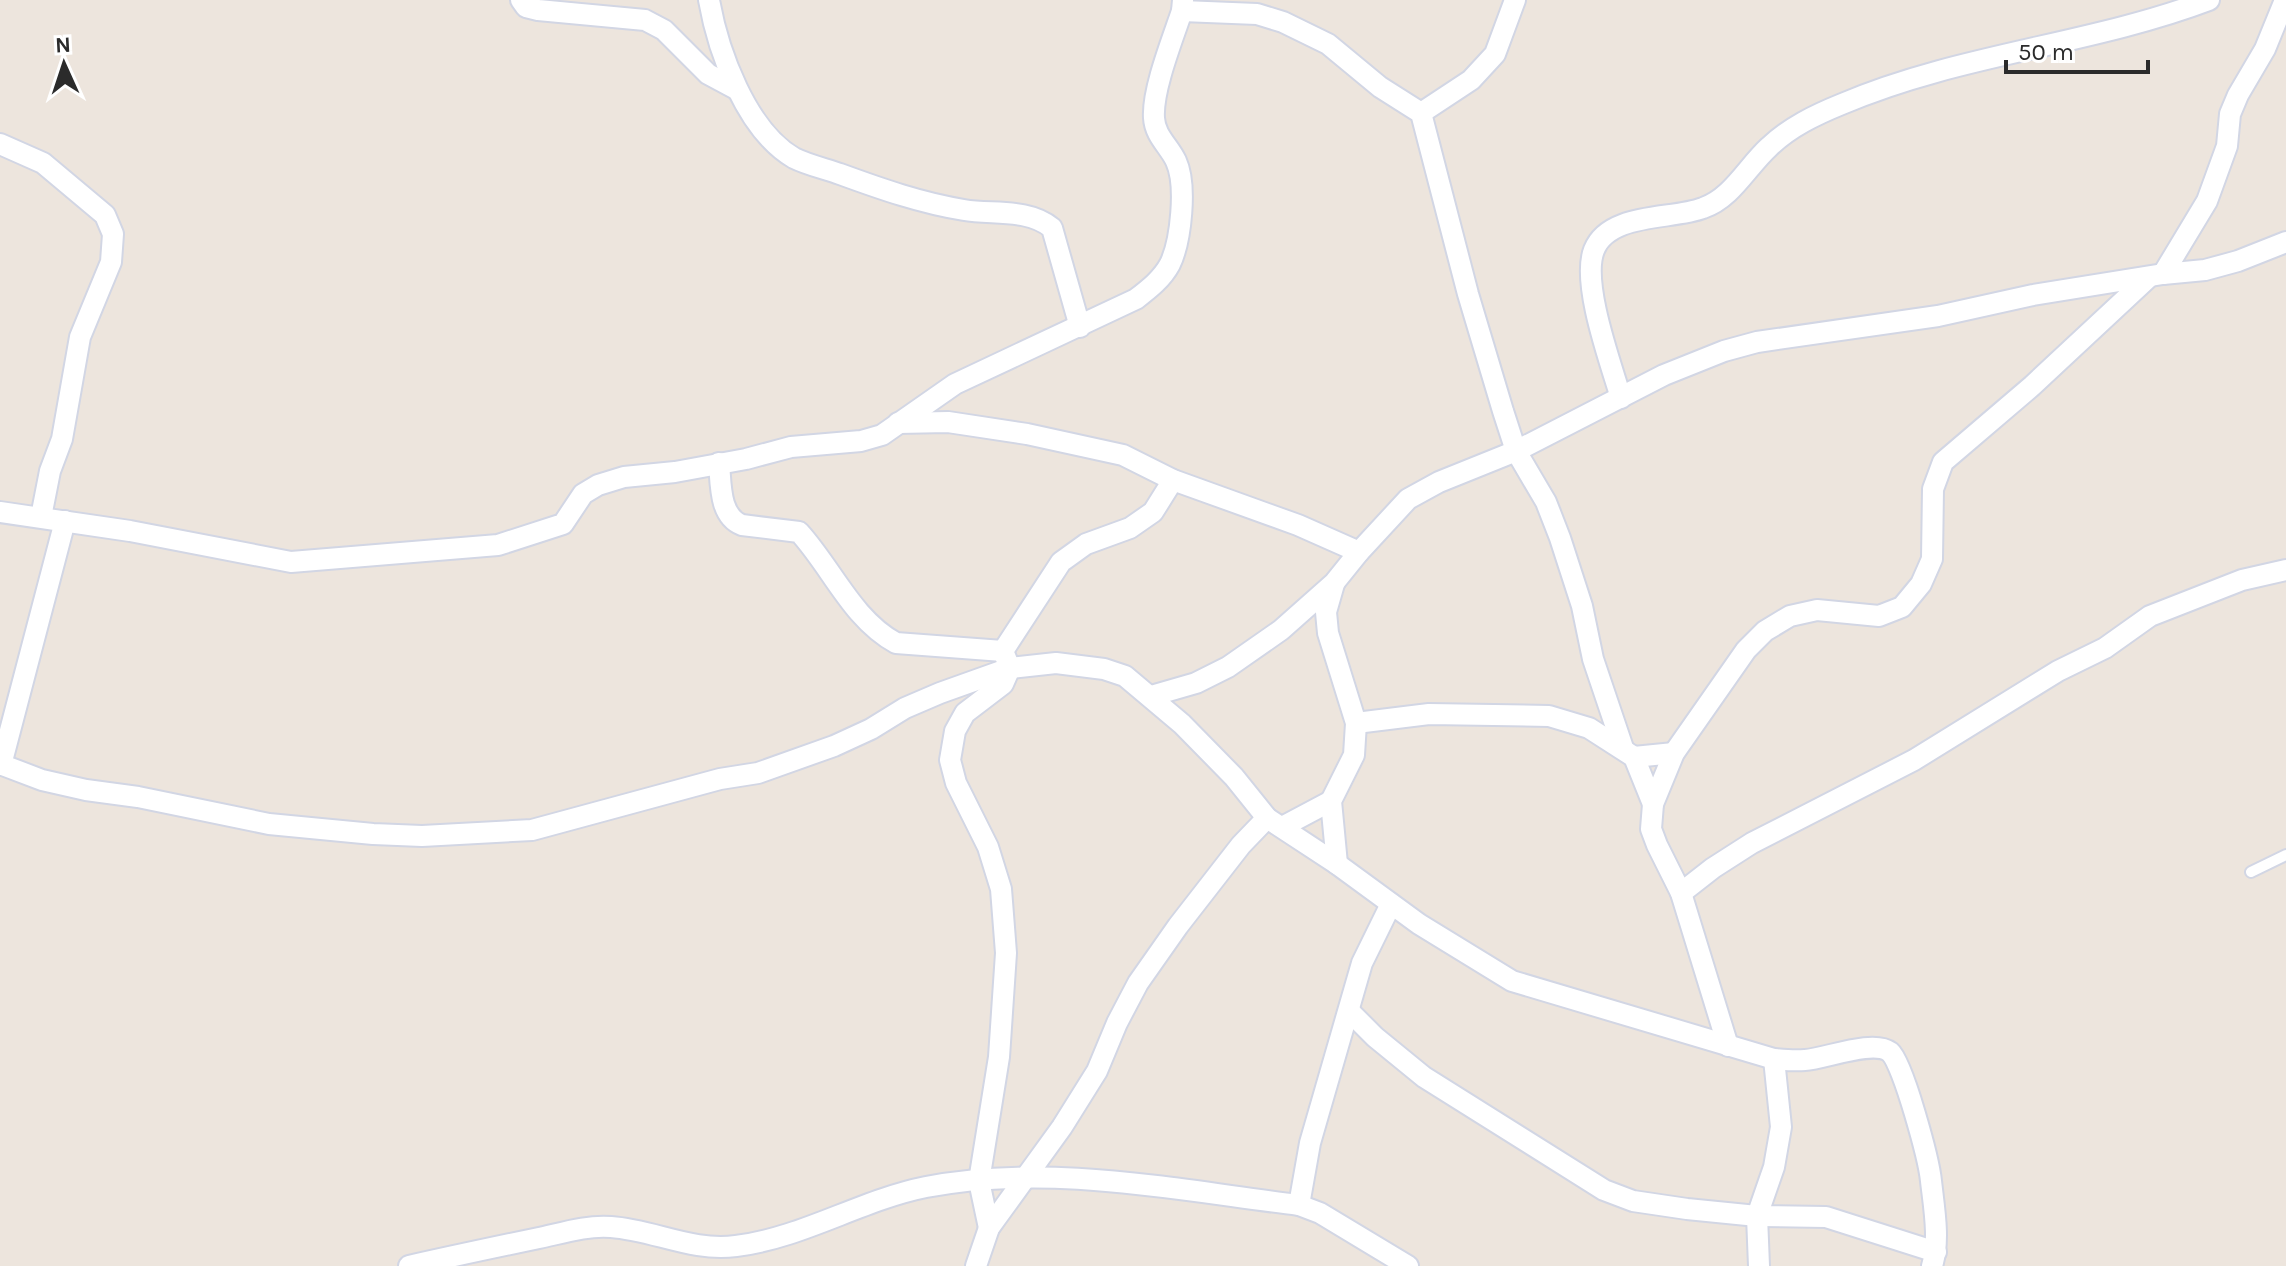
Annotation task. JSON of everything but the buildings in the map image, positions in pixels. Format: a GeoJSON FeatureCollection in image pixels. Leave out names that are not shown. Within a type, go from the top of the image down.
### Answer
{"type":"FeatureCollection","features":[{"type":"Feature","properties":{"kind":"street"},"geometry":{"type":"LineString","coordinates":[[521,0],[526,7],[538,10],[645,20],[664,30],[708,74],[736,89]]}},
{"type":"Feature","properties":{"kind":"street"},"geometry":{"type":"LineString","coordinates":[[709,0],[716,37],[736,89],[770,136],[794,157],[881,189],[967,211],[1025,215],[1043,220],[1052,228],[1080,327]]}},
{"type":"Feature","properties":{"kind":"street"},"geometry":{"type":"LineString","coordinates":[[1421,113],[1471,80],[1495,54],[1515,0]]}},
{"type":"Feature","properties":{"kind":"street"},"geometry":{"type":"LineString","coordinates":[[1621,398],[1593,297],[1593,251],[1603,236],[1619,226],[1704,208],[1729,192],[1769,146],[1805,119],[1868,93],[2209,0]]}},
{"type":"Feature","properties":{"kind":"street"},"geometry":{"type":"LineString","coordinates":[[1728,1046],[1681,893],[1651,829],[1653,804],[1674,753],[1746,650],[1765,631],[1790,616],[1817,610],[1879,616],[1902,607],[1921,584],[1932,559],[1933,489],[1943,462],[2156,275],[2207,201],[2227,146],[2230,114],[2265,49],[2285,0]]}},
{"type":"Feature","properties":{"kind":"street"},"geometry":{"type":"LineString","coordinates":[[0,512],[291,562],[403,551],[456,550],[498,545],[563,524],[583,494],[598,485],[624,477],[675,472],[791,447],[861,441],[882,435],[955,384],[1136,299],[1158,281],[1170,264],[1179,232],[1181,176],[1175,159],[1158,135],[1154,118],[1157,95],[1183,5],[1257,14],[1283,22],[1328,44],[1380,87],[1421,113],[1468,294],[1516,451],[1546,502],[1560,538],[1582,606],[1593,659],[1628,753],[1653,804]]}},
{"type":"Feature","properties":{"kind":"street"},"geometry":{"type":"LineString","coordinates":[[0,144],[43,163],[105,215],[113,234],[111,262],[80,337],[62,439],[50,471],[41,517]]}},
{"type":"Feature","properties":{"kind":"street"},"geometry":{"type":"LineString","coordinates":[[1151,696],[1196,683],[1228,667],[1281,630],[1334,583],[1408,499],[1439,482],[1516,451],[1664,375],[1724,351],[1757,342],[1938,316],[2033,295],[2205,270],[2286,242]]}},
{"type":"Feature","properties":{"kind":"street"},"geometry":{"type":"LineString","coordinates":[[898,423],[948,422],[1027,434],[1123,455],[1173,480],[1298,525],[1359,552]]}},
{"type":"Feature","properties":{"kind":"street"},"geometry":{"type":"LineString","coordinates":[[719,463],[726,511],[733,522],[799,532],[880,635],[896,643],[1104,669],[1125,676],[1151,696],[1234,777],[1274,823],[1459,950],[1512,981],[1774,1059],[1807,1060],[1877,1048],[1890,1052],[1909,1095],[1931,1177],[1934,1259],[1826,1217],[1757,1216],[1633,1201],[1604,1190],[1424,1077],[1349,1011]]}},
{"type":"Feature","properties":{"kind":"street"},"geometry":{"type":"LineString","coordinates":[[989,1228],[979,1181],[999,1057],[1006,953],[1001,889],[988,847],[956,783],[950,760],[955,731],[965,713],[1003,684],[1007,659],[1061,562],[1086,544],[1130,528],[1153,512],[1173,480]]}},
{"type":"Feature","properties":{"kind":"street"},"geometry":{"type":"LineString","coordinates":[[65,521],[1,764],[57,783],[269,824],[422,836],[532,830],[720,779],[758,773],[834,746],[1007,659]]}},
{"type":"Feature","properties":{"kind":"street"},"geometry":{"type":"LineString","coordinates":[[1681,893],[1752,843],[1914,760],[2058,671],[2105,648],[2150,616],[2242,580],[2286,570]]}},
{"type":"Feature","properties":{"kind":"street"},"geometry":{"type":"LineString","coordinates":[[1334,583],[1326,612],[1328,633],[1356,723],[1354,755],[1331,801],[1337,864]]}},
{"type":"Feature","properties":{"kind":"street"},"geometry":{"type":"LineString","coordinates":[[1356,723],[1429,714],[1549,716],[1589,728],[1628,753],[1674,753]]}},
{"type":"Feature","properties":{"kind":"street"},"geometry":{"type":"LineString","coordinates":[[976,1266],[989,1228],[1097,1071],[1138,983],[1178,926],[1241,845],[1274,823],[1331,801]]}},
{"type":"Feature","properties":{"kind":"street"},"geometry":{"type":"LineString","coordinates":[[1299,1205],[1310,1143],[1362,963],[1391,904]]}},
{"type":"Feature","properties":{"kind":"street"},"geometry":{"type":"LineString","coordinates":[[1759,1266],[1757,1216],[1774,1167],[1781,1127],[1774,1059]]}},
{"type":"Feature","properties":{"kind":"street"},"geometry":{"type":"LineString","coordinates":[[409,1266],[580,1229],[611,1227],[704,1247],[734,1247],[765,1241],[861,1206],[926,1187],[1027,1176],[1134,1184],[1299,1205],[1320,1213],[1408,1266]]}},
{"type":"Feature","properties":{"kind":"lane"},"geometry":{"type":"LineString","coordinates":[[2251,872],[2286,855]]}}]}
